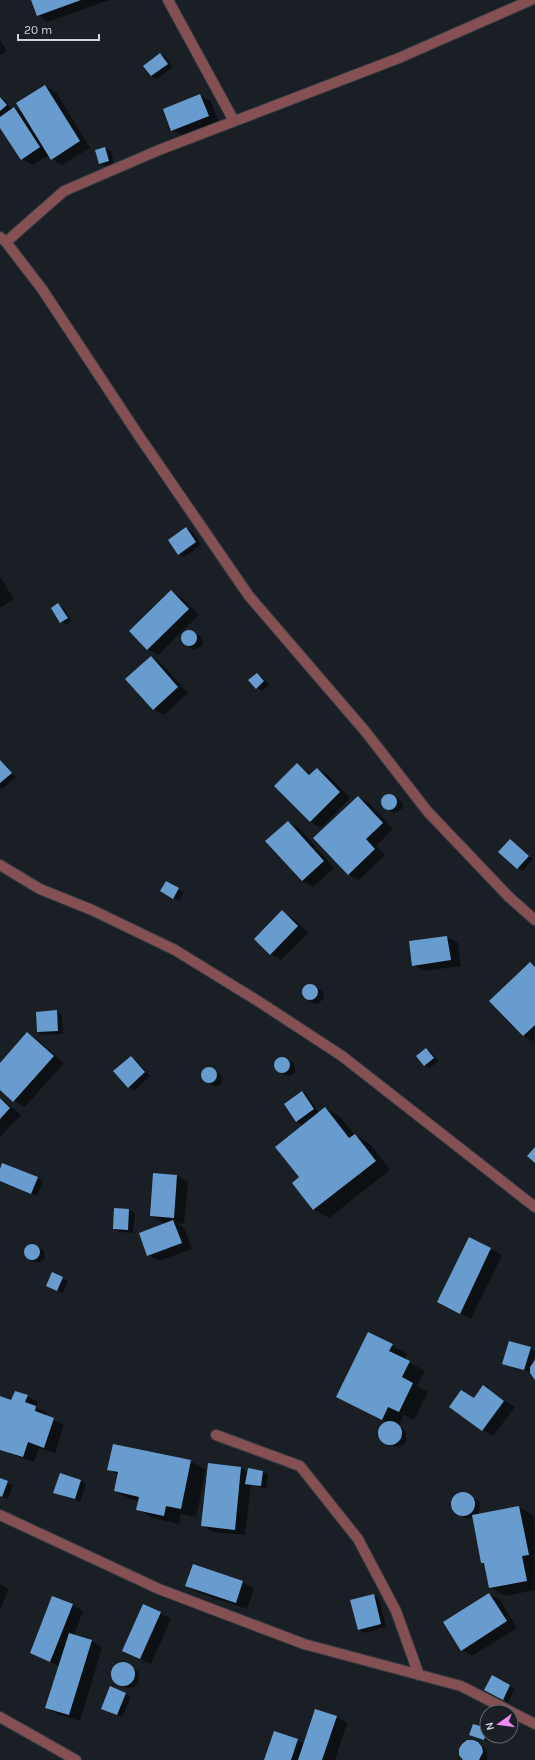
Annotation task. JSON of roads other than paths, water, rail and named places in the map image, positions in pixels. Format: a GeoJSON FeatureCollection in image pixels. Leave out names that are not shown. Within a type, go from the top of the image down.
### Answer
{"type":"FeatureCollection","features":[{"type":"Feature","properties":{"kind":"street"},"geometry":{"type":"LineString","coordinates":[[168,0],[234,121]]}},
{"type":"Feature","properties":{"kind":"street"},"geometry":{"type":"LineString","coordinates":[[531,0],[399,58],[159,150],[64,191],[3,239],[42,289],[139,436],[249,596],[365,731],[428,812],[510,897],[535,920]]}},
{"type":"Feature","properties":{"kind":"street"},"geometry":{"type":"LineString","coordinates":[[0,865],[40,889],[92,910],[175,950],[261,1003],[342,1056],[535,1207]]}},
{"type":"Feature","properties":{"kind":"street"},"geometry":{"type":"LineString","coordinates":[[216,1435],[300,1466],[358,1539],[396,1612],[419,1675]]}},
{"type":"Feature","properties":{"kind":"street"},"geometry":{"type":"LineString","coordinates":[[0,1515],[159,1589],[304,1644],[461,1686],[535,1724]]}},
{"type":"Feature","properties":{"kind":"street"},"geometry":{"type":"LineString","coordinates":[[0,1717],[76,1760]]}}]}
